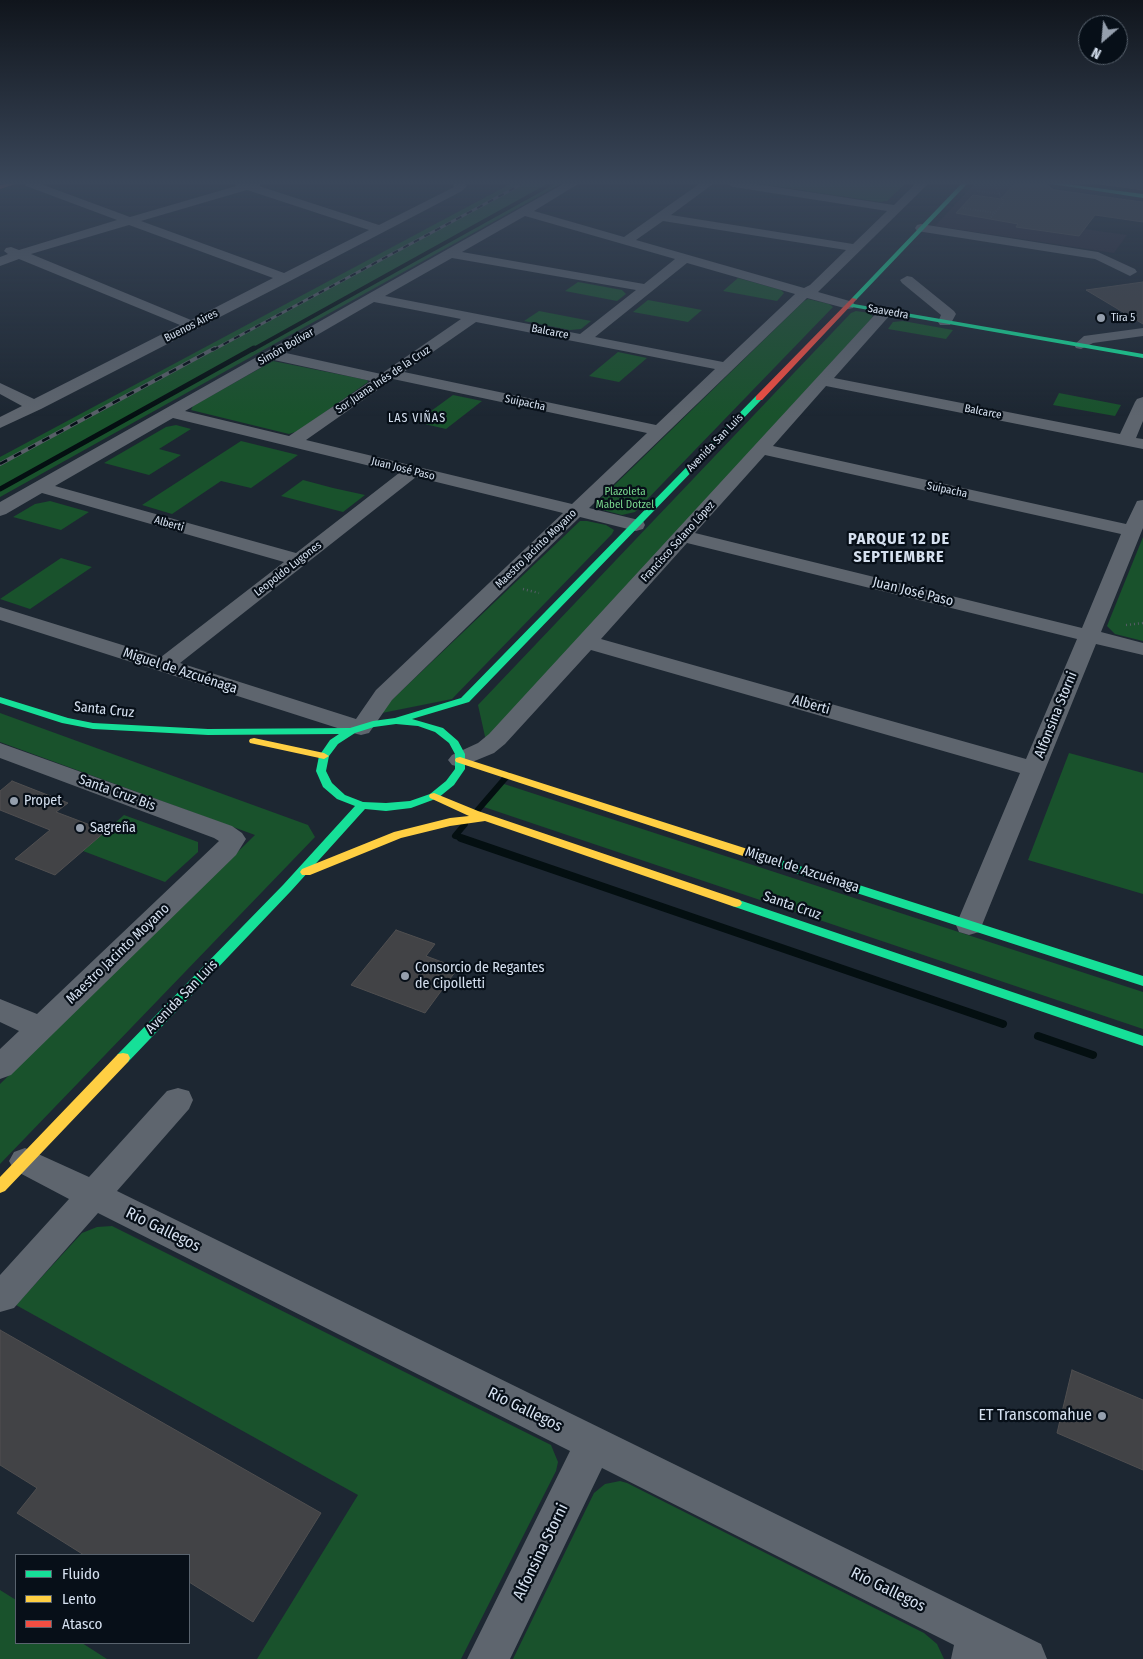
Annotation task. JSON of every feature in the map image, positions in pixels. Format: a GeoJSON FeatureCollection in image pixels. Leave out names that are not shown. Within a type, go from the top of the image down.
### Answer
{"type":"FeatureCollection","features":[{"type":"Feature","properties":{"kind":"main road","name":"Avenida San Luis"},"geometry":{"type":"LineString","coordinates":[[324,756],[334,742],[356,730],[373,724],[396,721],[464,705],[889,261]]}},
{"type":"Feature","properties":{"kind":"main road","name":"Saavedra"},"geometry":{"type":"LineString","coordinates":[[848,304],[1143,356]]}},
{"type":"Feature","properties":{"kind":"main road","name":"Santa Cruz"},"geometry":{"type":"LineString","coordinates":[[0,700],[66,721],[93,726],[208,732],[356,730]]}},
{"type":"Feature","properties":{"kind":"main road","name":"Avenida San Luis"},"geometry":{"type":"LineString","coordinates":[[396,721],[419,723],[438,730],[453,741],[458,754]]}},
{"type":"Feature","properties":{"kind":"main road"},"geometry":{"type":"LineString","coordinates":[[324,756],[321,771],[327,785],[341,797],[362,805],[395,806],[411,804],[434,796],[450,784],[460,769],[458,754],[460,729]]}},
{"type":"Feature","properties":{"kind":"main road","name":"Santa Cruz"},"geometry":{"type":"LineString","coordinates":[[208,732],[324,756]]}},
{"type":"Feature","properties":{"kind":"main road","name":"Miguel de Azcuénaga"},"geometry":{"type":"LineString","coordinates":[[458,754],[969,925],[1143,981]]}},
{"type":"Feature","properties":{"kind":"main road","name":"Santa Cruz"},"geometry":{"type":"LineString","coordinates":[[434,796],[486,818],[1143,1041]]}},
{"type":"Feature","properties":{"kind":"main road","name":"Avenida San Luis"},"geometry":{"type":"LineString","coordinates":[[0,1187],[298,876],[362,805]]}},
{"type":"Feature","properties":{"kind":"main road"},"geometry":{"type":"LineString","coordinates":[[298,876],[398,835],[450,822],[486,818]]}},
{"type":"Feature","properties":{"kind":"street"},"geometry":{"type":"LineString","coordinates":[[37,261],[191,326]]}},
{"type":"Feature","properties":{"kind":"street"},"geometry":{"type":"LineString","coordinates":[[240,261],[285,278]]}},
{"type":"Feature","properties":{"kind":"street","name":"Buenos Aires"},"geometry":{"type":"LineString","coordinates":[[0,423],[317,261]]}},
{"type":"Feature","properties":{"kind":"street","name":"Simón Bolívar"},"geometry":{"type":"LineString","coordinates":[[0,510],[438,261]]}},
{"type":"Feature","properties":{"kind":"street"},"geometry":{"type":"LineString","coordinates":[[494,261],[646,288]]}},
{"type":"Feature","properties":{"kind":"street"},"geometry":{"type":"LineString","coordinates":[[583,339],[680,261]]}},
{"type":"Feature","properties":{"kind":"street","name":"Saavedra"},"geometry":{"type":"LineString","coordinates":[[696,261],[824,299],[848,304]]}},
{"type":"Feature","properties":{"kind":"street"},"geometry":{"type":"LineString","coordinates":[[804,293],[814,289],[844,261]]}},
{"type":"Feature","properties":{"kind":"street"},"geometry":{"type":"LineString","coordinates":[[824,299],[839,267],[844,261]]}},
{"type":"Feature","properties":{"kind":"street"},"geometry":{"type":"LineString","coordinates":[[1109,261],[1130,272]]}},
{"type":"Feature","properties":{"kind":"street"},"geometry":{"type":"LineString","coordinates":[[907,280],[949,314],[946,322]]}},
{"type":"Feature","properties":{"kind":"street","name":"Maestro Jacinto Moyano"},"geometry":{"type":"LineString","coordinates":[[356,730],[395,684],[804,293]]}},
{"type":"Feature","properties":{"kind":"street","name":"Balcarce"},"geometry":{"type":"LineString","coordinates":[[373,298],[727,367]]}},
{"type":"Feature","properties":{"kind":"street","name":"Francisco Solano López"},"geometry":{"type":"LineString","coordinates":[[458,754],[486,748],[497,739],[886,311]]}},
{"type":"Feature","properties":{"kind":"street","name":"Sor Juana Inés de la Cruz"},"geometry":{"type":"LineString","coordinates":[[292,442],[474,318]]}},
{"type":"Feature","properties":{"kind":"street"},"geometry":{"type":"LineString","coordinates":[[1081,346],[1084,341],[1089,339],[1143,332]]}},
{"type":"Feature","properties":{"kind":"street","name":"Suipacha"},"geometry":{"type":"LineString","coordinates":[[272,355],[659,431]]}},
{"type":"Feature","properties":{"kind":"street","name":"Balcarce"},"geometry":{"type":"LineString","coordinates":[[822,381],[1143,444]]}},
{"type":"Feature","properties":{"kind":"street"},"geometry":{"type":"LineString","coordinates":[[0,388],[35,406]]}},
{"type":"Feature","properties":{"kind":"street"},"geometry":{"type":"LineString","coordinates":[[1126,440],[1143,402]]}},
{"type":"Feature","properties":{"kind":"street","name":"Juan José Paso"},"geometry":{"type":"LineString","coordinates":[[171,412],[636,525]]}},
{"type":"Feature","properties":{"kind":"street","name":"Suipacha"},"geometry":{"type":"LineString","coordinates":[[761,449],[1132,530]]}},
{"type":"Feature","properties":{"kind":"street","name":"Leopoldo Lugones"},"geometry":{"type":"LineString","coordinates":[[164,666],[413,471]]}},
{"type":"Feature","properties":{"kind":"street","name":"Alberti"},"geometry":{"type":"LineString","coordinates":[[40,487],[299,560]]}},
{"type":"Feature","properties":{"kind":"street","name":"Alfonsina Storni"},"geometry":{"type":"LineString","coordinates":[[969,925],[1143,505]]}},
{"type":"Feature","properties":{"kind":"street","name":"Juan José Paso"},"geometry":{"type":"LineString","coordinates":[[683,536],[1143,649]]}},
{"type":"Feature","properties":{"kind":"street","name":"Miguel de Azcuénaga"},"geometry":{"type":"LineString","coordinates":[[0,613],[356,730]]}},
{"type":"Feature","properties":{"kind":"street","name":"Alberti"},"geometry":{"type":"LineString","coordinates":[[587,642],[1034,769]]}},
{"type":"Feature","properties":{"kind":"street","name":"Santa Cruz Bis"},"geometry":{"type":"LineString","coordinates":[[0,750],[223,832],[233,839]]}},
{"type":"Feature","properties":{"kind":"street","name":"Maestro Jacinto Moyano"},"geometry":{"type":"LineString","coordinates":[[0,1066],[227,849],[233,839]]}},
{"type":"Feature","properties":{"kind":"street"},"geometry":{"type":"LineString","coordinates":[[0,1010],[40,1028]]}},
{"type":"Feature","properties":{"kind":"street"},"geometry":{"type":"LineString","coordinates":[[2,1297],[178,1100]]}},
{"type":"Feature","properties":{"kind":"street","name":"Río Gallegos"},"geometry":{"type":"LineString","coordinates":[[25,1161],[594,1444],[975,1647],[1026,1659]]}},
{"type":"Feature","properties":{"kind":"street","name":"Alfonsina Storni"},"geometry":{"type":"LineString","coordinates":[[488,1659],[594,1444]]}},
{"type":"Feature","properties":{"kind":"green space"},"geometry":{"type":"Polygon","coordinates":[[[365,261],[422,261],[0,497],[0,457],[365,261]]]}},
{"type":"Feature","properties":{"kind":"green space"},"geometry":{"type":"Polygon","coordinates":[[[738,278],[781,290],[784,293],[777,301],[723,291],[738,278]]]}},
{"type":"Feature","properties":{"kind":"green space"},"geometry":{"type":"Polygon","coordinates":[[[578,282],[622,290],[626,294],[617,301],[565,291],[578,282]]]}},
{"type":"Feature","properties":{"kind":"green space","name":"Plazoleta Mabel Dotzel"},"geometry":{"type":"Polygon","coordinates":[[[808,299],[829,304],[833,307],[635,512],[622,515],[595,508],[596,503],[808,299]]]}},
{"type":"Feature","properties":{"kind":"green space"},"geometry":{"type":"Polygon","coordinates":[[[648,300],[702,310],[688,322],[633,312],[648,300]]]}},
{"type":"Feature","properties":{"kind":"green space"},"geometry":{"type":"Polygon","coordinates":[[[539,311],[591,321],[581,329],[570,330],[524,321],[539,311]]]}},
{"type":"Feature","properties":{"kind":"green space"},"geometry":{"type":"Polygon","coordinates":[[[856,311],[870,313],[873,317],[486,741],[478,705],[851,313],[856,311]]]}},
{"type":"Feature","properties":{"kind":"green space"},"geometry":{"type":"Polygon","coordinates":[[[903,321],[953,330],[946,339],[888,329],[893,322],[903,321]]]}},
{"type":"Feature","properties":{"kind":"green space"},"geometry":{"type":"Polygon","coordinates":[[[618,352],[647,358],[619,382],[589,376],[618,352]]]}},
{"type":"Feature","properties":{"kind":"green space"},"geometry":{"type":"Polygon","coordinates":[[[273,361],[367,380],[368,382],[298,431],[289,434],[191,410],[193,406],[273,361]]]}},
{"type":"Feature","properties":{"kind":"green space"},"geometry":{"type":"Polygon","coordinates":[[[1059,393],[1121,405],[1115,416],[1053,405],[1059,393]]]}},
{"type":"Feature","properties":{"kind":"green space"},"geometry":{"type":"Polygon","coordinates":[[[453,395],[482,401],[446,429],[416,422],[453,395]]]}},
{"type":"Feature","properties":{"kind":"green space"},"geometry":{"type":"Polygon","coordinates":[[[176,425],[191,429],[159,449],[181,455],[149,475],[104,463],[166,427],[176,425]]]}},
{"type":"Feature","properties":{"kind":"green space"},"geometry":{"type":"Polygon","coordinates":[[[241,441],[298,455],[251,488],[221,481],[172,514],[142,505],[241,441]]]}},
{"type":"Feature","properties":{"kind":"green space"},"geometry":{"type":"Polygon","coordinates":[[[303,480],[365,495],[343,512],[281,496],[303,480]]]}},
{"type":"Feature","properties":{"kind":"green space"},"geometry":{"type":"Polygon","coordinates":[[[50,501],[89,512],[61,530],[13,517],[35,504],[50,501]]]}},
{"type":"Feature","properties":{"kind":"green space"},"geometry":{"type":"Polygon","coordinates":[[[580,521],[606,525],[614,530],[452,699],[377,714],[580,521]]]}},
{"type":"Feature","properties":{"kind":"green space"},"geometry":{"type":"Polygon","coordinates":[[[1143,537],[1143,641],[1115,634],[1107,626],[1143,537]]]}},
{"type":"Feature","properties":{"kind":"green space"},"geometry":{"type":"Polygon","coordinates":[[[61,558],[92,567],[30,609],[0,599],[61,558]]]}},
{"type":"Feature","properties":{"kind":"green space"},"geometry":{"type":"Polygon","coordinates":[[[0,713],[308,825],[315,837],[0,1164],[0,1084],[255,835],[0,742],[0,713]]]}},
{"type":"Feature","properties":{"kind":"green space"},"geometry":{"type":"Polygon","coordinates":[[[1069,753],[1143,773],[1143,894],[1028,860],[1069,753]]]}},
{"type":"Feature","properties":{"kind":"green space"},"geometry":{"type":"Polygon","coordinates":[[[501,783],[1143,992],[1143,1029],[481,806],[501,783]]]}},
{"type":"Feature","properties":{"kind":"green space"},"geometry":{"type":"Polygon","coordinates":[[[124,815],[198,842],[198,852],[165,882],[83,851],[124,815]]]}},
{"type":"Feature","properties":{"kind":"green space"},"geometry":{"type":"Polygon","coordinates":[[[112,1226],[551,1445],[558,1462],[556,1471],[461,1659],[257,1659],[358,1495],[16,1305],[82,1233],[97,1227],[112,1226]]]}},
{"type":"Feature","properties":{"kind":"green space"},"geometry":{"type":"Polygon","coordinates":[[[620,1481],[924,1633],[937,1644],[944,1659],[513,1659],[594,1493],[605,1484],[620,1481]]]}},
{"type":"Feature","properties":{"kind":"green space"},"geometry":{"type":"Polygon","coordinates":[[[0,1590],[15,1599],[15,1644],[84,1644],[107,1659],[0,1659],[0,1590]]]}},
{"type":"Feature","properties":{"kind":"building"},"geometry":{"type":"Polygon","coordinates":[[[1143,282],[1143,324],[1086,290],[1143,282]]]}},
{"type":"Feature","properties":{"kind":"building"},"geometry":{"type":"Polygon","coordinates":[[[12,781],[68,803],[56,812],[106,831],[55,875],[15,859],[50,830],[0,810],[0,791],[12,781]]]}},
{"type":"Feature","properties":{"kind":"building","name":"Consorcio de Regantes de Cipolletti"},"geometry":{"type":"Polygon","coordinates":[[[396,930],[435,944],[426,956],[458,968],[425,1013],[351,985],[396,930]]]}},
{"type":"Feature","properties":{"kind":"building"},"geometry":{"type":"Polygon","coordinates":[[[0,1330],[321,1513],[253,1622],[190,1583],[190,1554],[82,1554],[17,1513],[37,1488],[0,1465],[0,1330]]]}},
{"type":"Feature","properties":{"kind":"building","name":"ET Transcomahue"},"geometry":{"type":"Polygon","coordinates":[[[1072,1370],[1143,1400],[1143,1470],[1057,1433],[1072,1370]]]}},
{"type":"Feature","properties":{"kind":"waterway"},"geometry":{"type":"LineString","coordinates":[[252,350],[412,261]]}},
{"type":"Feature","properties":{"kind":"waterway"},"geometry":{"type":"LineString","coordinates":[[0,489],[254,348]]}},
{"type":"Feature","properties":{"kind":"waterway"},"geometry":{"type":"LineString","coordinates":[[476,812],[508,775]]}},
{"type":"Feature","properties":{"kind":"waterway"},"geometry":{"type":"LineString","coordinates":[[465,824],[455,836],[465,839]]}},
{"type":"Feature","properties":{"kind":"waterway"},"geometry":{"type":"LineString","coordinates":[[461,838],[1003,1024]]}},
{"type":"Feature","properties":{"kind":"waterway"},"geometry":{"type":"LineString","coordinates":[[1038,1036],[1093,1055]]}},
{"type":"Feature","properties":{"kind":"railway"},"geometry":{"type":"LineString","coordinates":[[213,350],[378,261]]}},
{"type":"Feature","properties":{"kind":"railway"},"geometry":{"type":"LineString","coordinates":[[0,464],[215,348]]}},
{"type":"Feature","properties":{"kind":"traffic: fast"},"geometry":{"type":"LineString","coordinates":[[854,299],[890,261]]}},
{"type":"Feature","properties":{"kind":"traffic: fast"},"geometry":{"type":"LineString","coordinates":[[848,305],[1143,356]]}},
{"type":"Feature","properties":{"kind":"traffic: fast"},"geometry":{"type":"LineString","coordinates":[[396,721],[465,700],[759,398]]}},
{"type":"Feature","properties":{"kind":"traffic: fast"},"geometry":{"type":"LineString","coordinates":[[0,700],[66,721],[93,726],[208,732],[351,731]]}},
{"type":"Feature","properties":{"kind":"traffic: fast"},"geometry":{"type":"LineString","coordinates":[[396,721],[419,723],[439,730],[453,741],[460,754],[460,769],[450,783],[434,796],[411,804],[386,807],[362,805],[341,797],[327,785],[321,771],[324,756],[334,742],[351,731],[373,724],[396,721]]}},
{"type":"Feature","properties":{"kind":"traffic: fast"},"geometry":{"type":"LineString","coordinates":[[123,1058],[287,888],[362,805]]}},
{"type":"Feature","properties":{"kind":"traffic: fast"},"geometry":{"type":"LineString","coordinates":[[756,856],[1143,981]]}},
{"type":"Feature","properties":{"kind":"traffic: fast"},"geometry":{"type":"LineString","coordinates":[[736,903],[1143,1041]]}},
{"type":"Feature","properties":{"kind":"traffic: slow"},"geometry":{"type":"LineString","coordinates":[[254,741],[324,756]]}},
{"type":"Feature","properties":{"kind":"traffic: slow"},"geometry":{"type":"LineString","coordinates":[[460,760],[756,856]]}},
{"type":"Feature","properties":{"kind":"traffic: slow"},"geometry":{"type":"LineString","coordinates":[[434,796],[474,814],[736,903]]}},
{"type":"Feature","properties":{"kind":"traffic: slow"},"geometry":{"type":"LineString","coordinates":[[306,872],[398,835],[450,822],[484,818]]}},
{"type":"Feature","properties":{"kind":"traffic: slow"},"geometry":{"type":"LineString","coordinates":[[0,1187],[123,1058]]}},
{"type":"Feature","properties":{"kind":"traffic: jam"},"geometry":{"type":"LineString","coordinates":[[759,398],[854,299]]}},
{"type":"Feature","properties":{"kind":"place","name":"Tira 5"},"geometry":{"type":"Point","coordinates":[1101,318]}},
{"type":"Feature","properties":{"kind":"place","name":"Propet"},"geometry":{"type":"Point","coordinates":[14,801]}},
{"type":"Feature","properties":{"kind":"place","name":"Sagreña"},"geometry":{"type":"Point","coordinates":[80,828]}},
{"type":"Feature","properties":{"kind":"place","name":"Consorcio de Regantes de Cipolletti"},"geometry":{"type":"Point","coordinates":[405,976]}},
{"type":"Feature","properties":{"kind":"place","name":"ET Transcomahue"},"geometry":{"type":"Point","coordinates":[1102,1416]}},
{"type":"Feature","properties":{"kind":"district","name":"LAS VIÑAS"},"geometry":{"type":"Point","coordinates":[417,419]}},
{"type":"Feature","properties":{"kind":"district","name":"PARQUE 12 DE SEPTIEMBRE"},"geometry":{"type":"Point","coordinates":[899,549]}}]}
